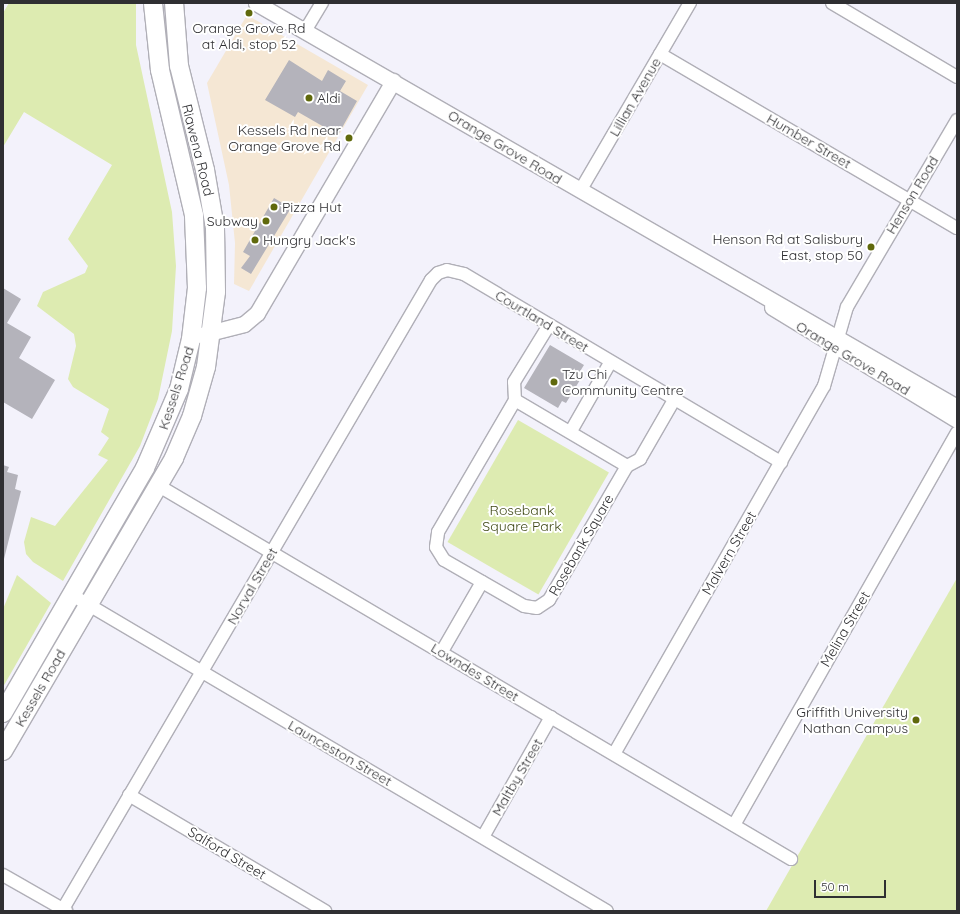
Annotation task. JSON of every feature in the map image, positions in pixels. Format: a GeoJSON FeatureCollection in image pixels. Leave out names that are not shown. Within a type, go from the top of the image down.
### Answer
{"type":"FeatureCollection","features":[{"type":"Feature","properties":{"kind":"highway","name":"Riawena Road"},"geometry":{"type":"LineString","coordinates":[[153,3],[160,70],[194,215],[197,288],[191,339]]}},
{"type":"Feature","properties":{"kind":"highway","name":"Riawena Road"},"geometry":{"type":"LineString","coordinates":[[174,3],[179,66],[208,184],[215,228],[217,270],[212,330],[192,416]]}},
{"type":"Feature","properties":{"kind":"highway","name":"Kessels Road"},"geometry":{"type":"LineString","coordinates":[[3,713],[72,595],[158,442],[179,389],[191,339]]}},
{"type":"Feature","properties":{"kind":"highway","name":"Kessels Road"},"geometry":{"type":"LineString","coordinates":[[3,751],[159,486],[192,416]]}},
{"type":"Feature","properties":{"kind":"main road","name":"Orange Grove Road"},"geometry":{"type":"LineString","coordinates":[[256,3],[393,81],[752,292],[836,342],[957,420]]}},
{"type":"Feature","properties":{"kind":"main road","name":"Kessels Road"},"geometry":{"type":"LineString","coordinates":[[191,339],[212,330],[244,324],[258,313],[393,81]]}},
{"type":"Feature","properties":{"kind":"main road","name":"Orange Grove Road"},"geometry":{"type":"LineString","coordinates":[[836,342],[957,407]]}},
{"type":"Feature","properties":{"kind":"street"},"geometry":{"type":"LineString","coordinates":[[305,31],[322,3]]}},
{"type":"Feature","properties":{"kind":"street","name":"Lillian Avenue"},"geometry":{"type":"LineString","coordinates":[[580,191],[690,3]]}},
{"type":"Feature","properties":{"kind":"street"},"geometry":{"type":"LineString","coordinates":[[832,3],[957,77]]}},
{"type":"Feature","properties":{"kind":"street","name":"Humber Street"},"geometry":{"type":"LineString","coordinates":[[660,54],[957,228]]}},
{"type":"Feature","properties":{"kind":"street","name":"Henson Road"},"geometry":{"type":"LineString","coordinates":[[836,342],[852,296],[957,120]]}},
{"type":"Feature","properties":{"kind":"street","name":"Courtland Street"},"geometry":{"type":"LineString","coordinates":[[447,270],[464,274],[610,363],[781,462]]}},
{"type":"Feature","properties":{"kind":"street","name":"Norval Street"},"geometry":{"type":"LineString","coordinates":[[65,910],[129,795],[431,280],[447,270]]}},
{"type":"Feature","properties":{"kind":"street","name":"Rosebank Square"},"geometry":{"type":"LineString","coordinates":[[549,325],[514,382],[515,400],[436,538],[436,546],[444,560],[524,606],[543,605],[627,466],[640,459],[674,400]]}},
{"type":"Feature","properties":{"kind":"street","name":"Malvern Street"},"geometry":{"type":"LineString","coordinates":[[614,754],[824,386],[836,342]]}},
{"type":"Feature","properties":{"kind":"street"},"geometry":{"type":"LineString","coordinates":[[571,431],[610,363]]}},
{"type":"Feature","properties":{"kind":"street"},"geometry":{"type":"LineString","coordinates":[[515,400],[571,431],[627,466]]}},
{"type":"Feature","properties":{"kind":"street","name":"Melina Street"},"geometry":{"type":"LineString","coordinates":[[734,825],[957,433]]}},
{"type":"Feature","properties":{"kind":"street","name":"Lowndes Street"},"geometry":{"type":"LineString","coordinates":[[159,486],[791,859]]}},
{"type":"Feature","properties":{"kind":"street"},"geometry":{"type":"LineString","coordinates":[[441,653],[482,582]]}},
{"type":"Feature","properties":{"kind":"street","name":"Launceston Street"},"geometry":{"type":"LineString","coordinates":[[72,595],[607,911]]}},
{"type":"Feature","properties":{"kind":"street","name":"Maltby Street"},"geometry":{"type":"LineString","coordinates":[[483,837],[551,717]]}},
{"type":"Feature","properties":{"kind":"street","name":"Salford Street"},"geometry":{"type":"LineString","coordinates":[[129,795],[325,911]]}},
{"type":"Feature","properties":{"kind":"street"},"geometry":{"type":"LineString","coordinates":[[3,875],[65,910]]}},
{"type":"Feature","properties":{"kind":"shaded area"},"geometry":{"type":"Polygon","coordinates":[[[247,15],[368,85],[249,291],[234,284],[235,243],[229,185],[207,83],[247,15]]]}},
{"type":"Feature","properties":{"kind":"green space"},"geometry":{"type":"Polygon","coordinates":[[[9,3],[136,3],[136,45],[172,212],[176,266],[172,331],[158,399],[140,446],[63,581],[33,562],[26,554],[24,542],[31,517],[55,526],[108,460],[98,455],[109,438],[101,432],[109,409],[73,387],[68,379],[76,346],[74,334],[37,306],[43,292],[85,273],[88,266],[68,239],[112,165],[24,112],[3,147],[3,13],[9,3]]]}},
{"type":"Feature","properties":{"kind":"green space","name":"Rosebank Square Park"},"geometry":{"type":"Polygon","coordinates":[[[518,420],[609,473],[538,595],[448,542],[518,420]]]}},
{"type":"Feature","properties":{"kind":"green space"},"geometry":{"type":"Polygon","coordinates":[[[17,575],[51,603],[3,687],[3,609],[17,575]]]}},
{"type":"Feature","properties":{"kind":"green space","name":"Griffith University Nathan Campus"},"geometry":{"type":"Polygon","coordinates":[[[957,578],[957,911],[766,911],[794,862],[957,578]]]}},
{"type":"Feature","properties":{"kind":"building","name":"Aldi"},"geometry":{"type":"Polygon","coordinates":[[[289,60],[322,81],[328,70],[346,81],[340,91],[357,101],[338,135],[298,112],[295,117],[265,100],[289,60]]]}},
{"type":"Feature","properties":{"kind":"building"},"geometry":{"type":"Polygon","coordinates":[[[274,198],[291,208],[251,274],[241,268],[250,256],[243,252],[274,198]]]}},
{"type":"Feature","properties":{"kind":"building"},"geometry":{"type":"Polygon","coordinates":[[[3,288],[21,299],[7,323],[31,337],[19,358],[55,380],[32,419],[3,402],[3,288]]]}},
{"type":"Feature","properties":{"kind":"building","name":"Tzu Chi Community Centre"},"geometry":{"type":"Polygon","coordinates":[[[550,345],[584,365],[579,373],[583,375],[566,403],[562,401],[558,408],[524,388],[550,345]]]}},
{"type":"Feature","properties":{"kind":"building"},"geometry":{"type":"Polygon","coordinates":[[[3,465],[9,467],[7,472],[18,475],[15,489],[21,491],[4,559],[3,465]]]}},
{"type":"Feature","properties":{"kind":"place","name":"Orange Grove Rd at Aldi, stop 52"},"geometry":{"type":"Point","coordinates":[249,13]}},
{"type":"Feature","properties":{"kind":"place","name":"Aldi"},"geometry":{"type":"Point","coordinates":[309,98]}},
{"type":"Feature","properties":{"kind":"place","name":"Kessels Rd near Orange Grove Rd"},"geometry":{"type":"Point","coordinates":[349,138]}},
{"type":"Feature","properties":{"kind":"place","name":"Pizza Hut"},"geometry":{"type":"Point","coordinates":[274,207]}},
{"type":"Feature","properties":{"kind":"place","name":"Subway"},"geometry":{"type":"Point","coordinates":[266,221]}},
{"type":"Feature","properties":{"kind":"place","name":"Hungry Jack's"},"geometry":{"type":"Point","coordinates":[255,240]}},
{"type":"Feature","properties":{"kind":"place","name":"Henson Rd at Salisbury East, stop 50"},"geometry":{"type":"Point","coordinates":[871,247]}},
{"type":"Feature","properties":{"kind":"place","name":"Tzu Chi Community Centre"},"geometry":{"type":"Point","coordinates":[554,382]}},
{"type":"Feature","properties":{"kind":"place","name":"Griffith University Nathan Campus"},"geometry":{"type":"Point","coordinates":[916,720]}}]}
